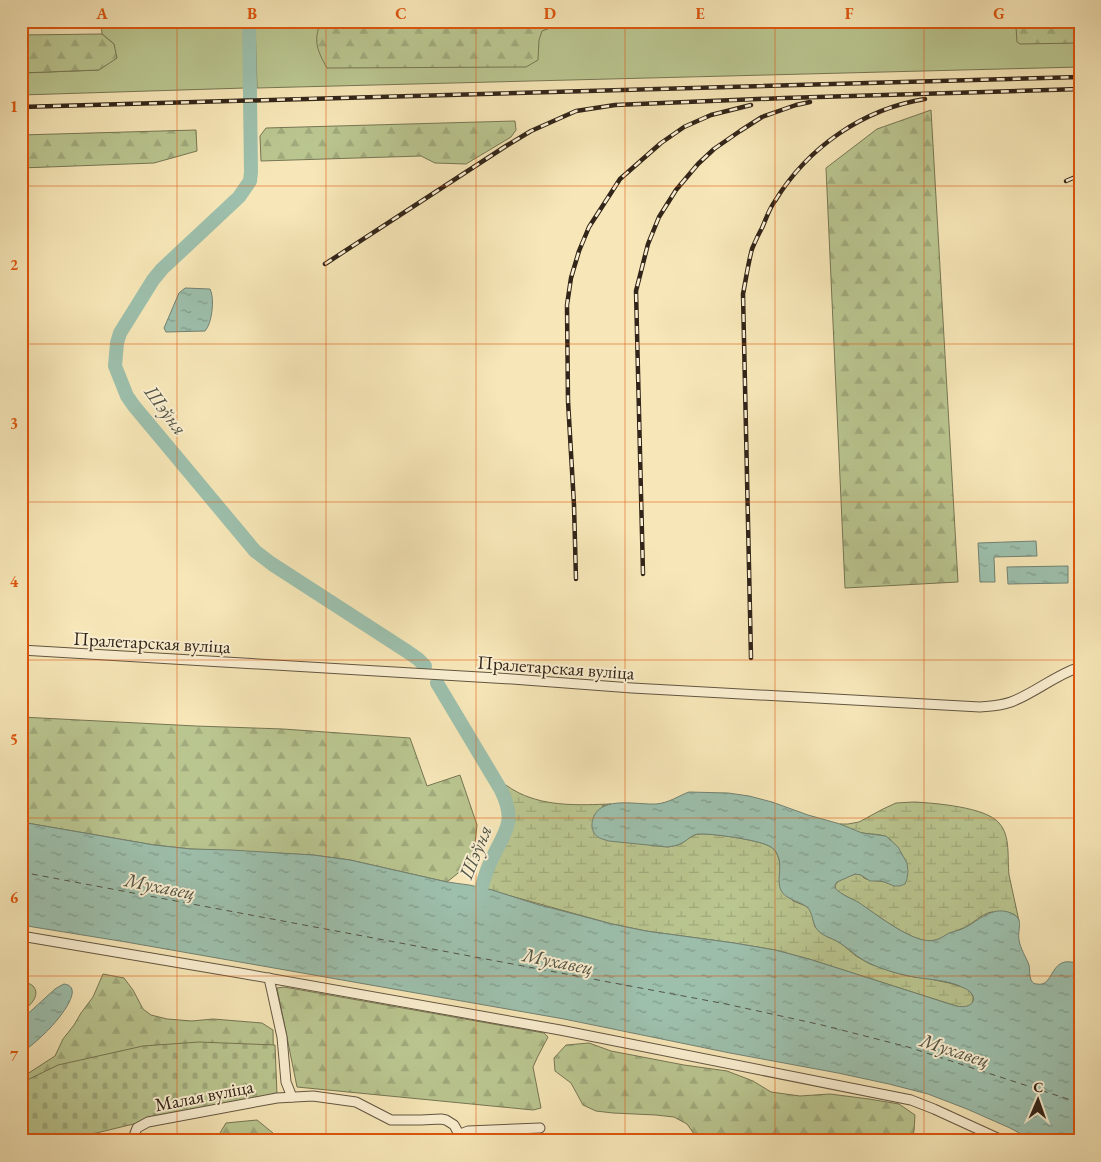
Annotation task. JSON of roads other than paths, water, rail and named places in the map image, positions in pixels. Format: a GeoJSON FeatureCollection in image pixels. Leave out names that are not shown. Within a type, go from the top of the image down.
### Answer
{"type":"FeatureCollection","features":[{"type":"Feature","properties":{"kind":"street","name":"Пралетарская вуліца"},"geometry":{"type":"LineString","coordinates":[[21,650],[512,679],[632,688],[980,707],[997,706],[1011,702],[1070,670],[1080,667]]}},
{"type":"Feature","properties":{"kind":"street"},"geometry":{"type":"LineString","coordinates":[[21,936],[560,1030],[911,1100],[1004,1141]]}},
{"type":"Feature","properties":{"kind":"street"},"geometry":{"type":"LineString","coordinates":[[268,978],[282,1037],[286,1082],[292,1097]]}},
{"type":"Feature","properties":{"kind":"street","name":"Малая вуліца"},"geometry":{"type":"LineString","coordinates":[[132,1141],[137,1128],[148,1122],[277,1098],[313,1096],[356,1102],[391,1120],[446,1120],[454,1126],[458,1139]]}},
{"type":"Feature","properties":{"kind":"street"},"geometry":{"type":"LineString","coordinates":[[458,1139],[463,1133],[468,1131],[540,1128]]}},
{"type":"Feature","properties":{"kind":"water"},"geometry":{"type":"Polygon","coordinates":[[[185,288],[210,289],[212,293],[211,317],[207,328],[205,331],[166,332],[164,328],[179,293],[185,288]]]}},
{"type":"Feature","properties":{"kind":"water"},"geometry":{"type":"Polygon","coordinates":[[[1036,541],[1037,556],[994,557],[995,582],[980,582],[978,543],[1036,541]]]}},
{"type":"Feature","properties":{"kind":"water"},"geometry":{"type":"Polygon","coordinates":[[[1068,566],[1068,583],[1008,584],[1007,567],[1068,566]]]}},
{"type":"Feature","properties":{"kind":"water","name":"Мухавец"},"geometry":{"type":"Polygon","coordinates":[[[689,792],[728,793],[749,796],[840,824],[862,833],[886,836],[898,847],[907,863],[908,871],[905,884],[894,886],[882,881],[870,881],[861,875],[855,874],[837,882],[835,888],[906,934],[927,941],[935,940],[964,928],[991,913],[997,911],[1008,912],[1014,914],[1019,920],[1020,943],[1029,965],[1030,978],[1034,983],[1042,984],[1046,982],[1060,964],[1067,962],[1080,963],[1080,1141],[1034,1141],[1010,1128],[928,1094],[838,1073],[564,1019],[21,925],[21,822],[154,845],[191,849],[313,855],[350,860],[492,890],[612,924],[646,931],[775,950],[956,1006],[962,1007],[971,1004],[974,998],[964,988],[951,983],[909,976],[878,967],[864,961],[842,944],[820,933],[807,907],[782,892],[779,884],[779,858],[773,848],[755,841],[734,837],[698,834],[693,835],[680,844],[667,847],[609,841],[598,837],[593,831],[594,816],[605,806],[622,803],[656,804],[669,801],[689,792]]]}},
{"type":"Feature","properties":{"kind":"water"},"geometry":{"type":"Polygon","coordinates":[[[64,984],[70,987],[72,992],[71,999],[49,1029],[21,1053],[21,1020],[55,989],[64,984]]]}},
{"type":"Feature","properties":{"kind":"waterway","name":"Шэўня"},"geometry":{"type":"LineString","coordinates":[[249,21],[250,181],[239,197],[162,269],[153,280],[120,333],[115,366],[127,396],[134,406],[255,551],[408,652],[425,666]]}},
{"type":"Feature","properties":{"kind":"waterway"},"geometry":{"type":"LineString","coordinates":[[248,24],[667,21]]}},
{"type":"Feature","properties":{"kind":"waterway","name":"Шэўня"},"geometry":{"type":"LineString","coordinates":[[437,683],[501,790],[508,812],[507,828],[488,868],[477,904]]}},
{"type":"Feature","properties":{"kind":"railway"},"geometry":{"type":"LineString","coordinates":[[21,107],[1080,77]]}},
{"type":"Feature","properties":{"kind":"railway"},"geometry":{"type":"LineString","coordinates":[[325,264],[506,146],[531,131],[576,111],[615,105],[1080,89]]}},
{"type":"Feature","properties":{"kind":"railway"},"geometry":{"type":"LineString","coordinates":[[751,658],[743,294],[752,249],[769,211],[788,182],[821,148],[859,121],[902,104],[925,99]]}},
{"type":"Feature","properties":{"kind":"railway"},"geometry":{"type":"LineString","coordinates":[[643,574],[636,291],[648,244],[659,217],[676,190],[698,164],[714,149],[762,117],[810,102]]}},
{"type":"Feature","properties":{"kind":"railway"},"geometry":{"type":"LineString","coordinates":[[576,579],[568,401],[567,305],[571,278],[579,251],[589,227],[620,179],[661,143],[684,127],[711,115],[751,105]]}},
{"type":"Feature","properties":{"kind":"railway"},"geometry":{"type":"LineString","coordinates":[[1066,181],[1080,175]]}}]}
